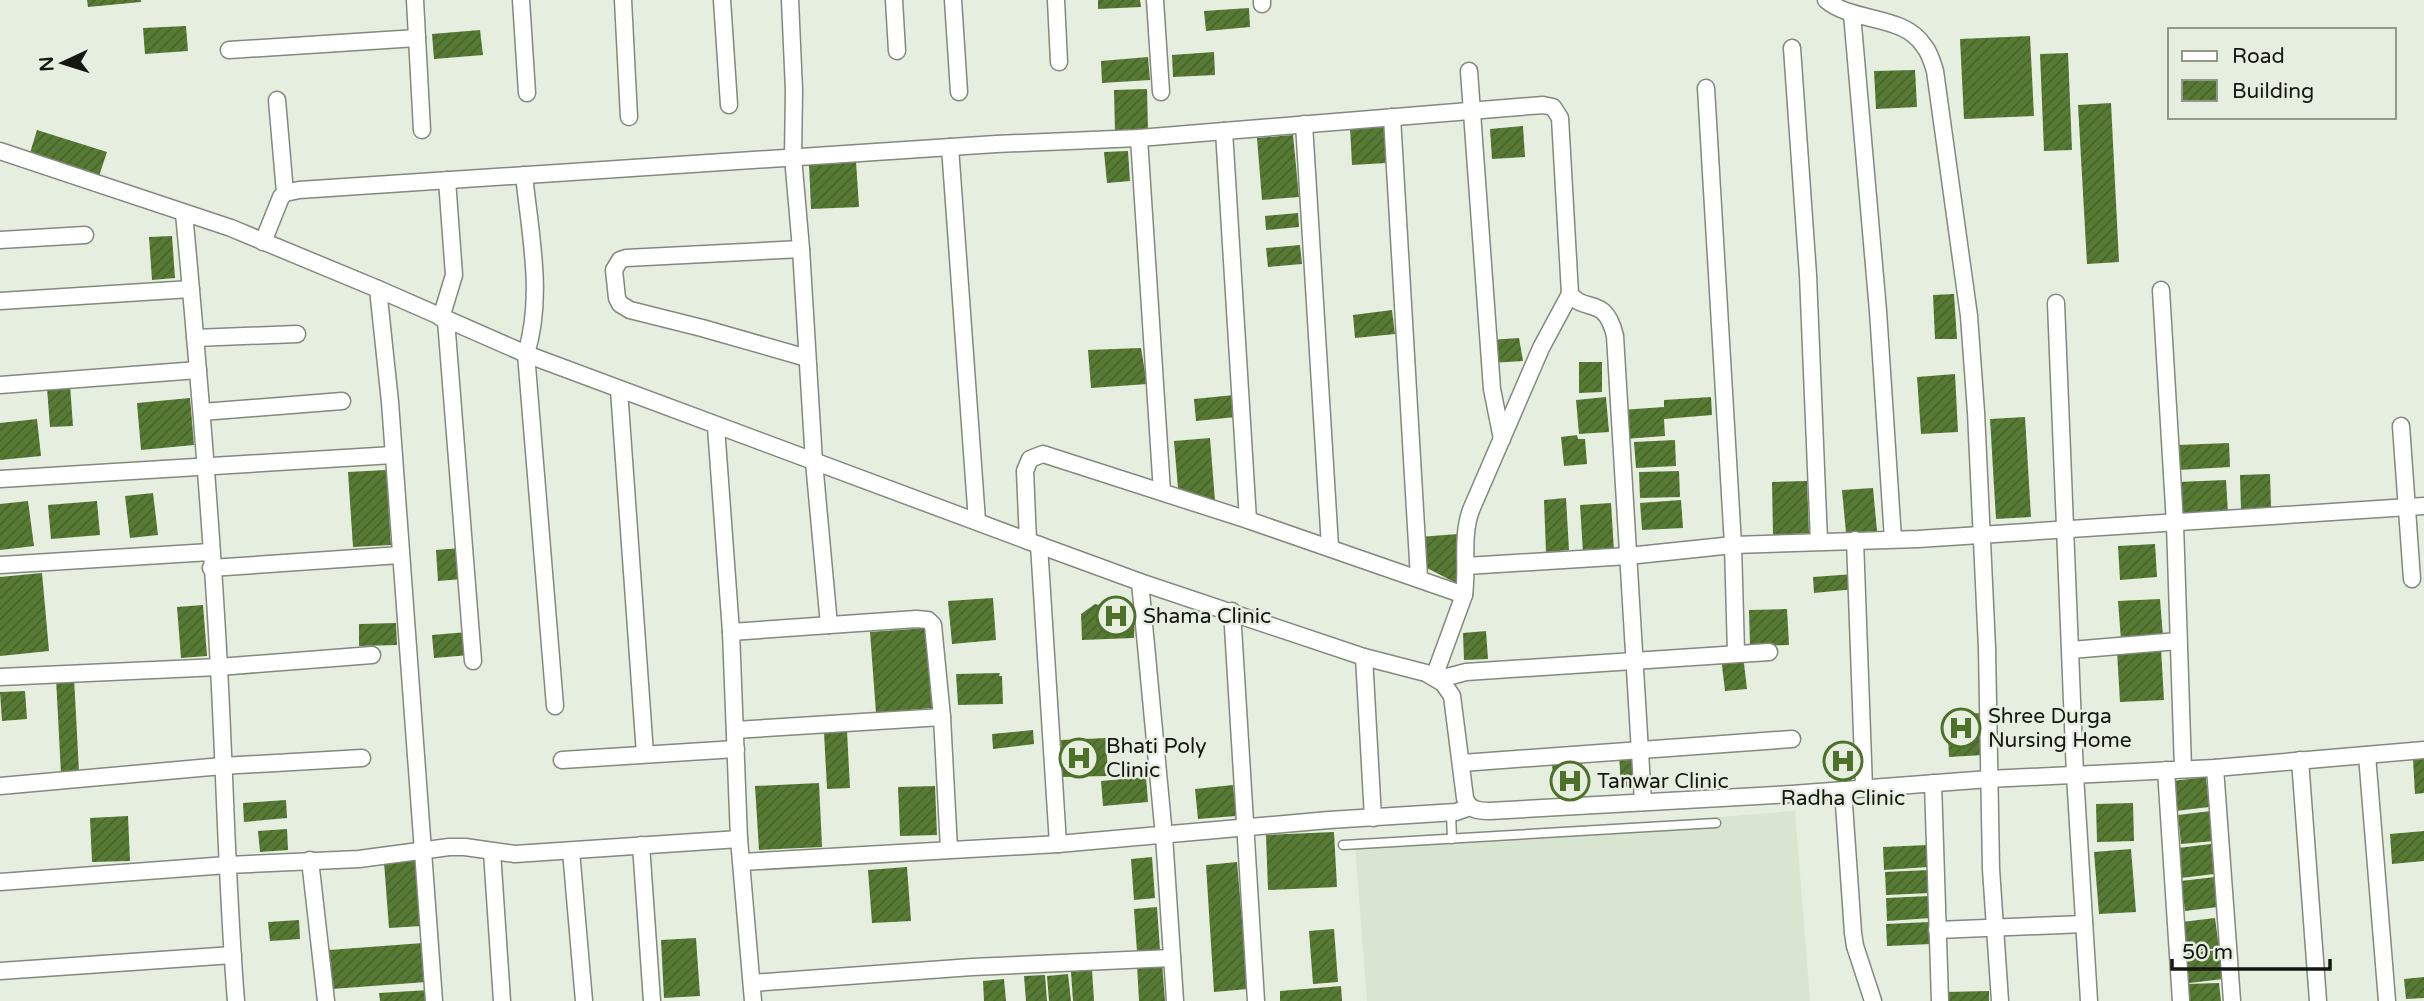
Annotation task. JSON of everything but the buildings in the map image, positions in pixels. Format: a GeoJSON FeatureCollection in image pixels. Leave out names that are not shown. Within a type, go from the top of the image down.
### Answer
{"type":"FeatureCollection","features":[{"type":"Feature","properties":{"kind":"street"},"geometry":{"type":"LineString","coordinates":[[415,0],[422,130]]}},
{"type":"Feature","properties":{"kind":"street"},"geometry":{"type":"LineString","coordinates":[[521,0],[527,93]]}},
{"type":"Feature","properties":{"kind":"street"},"geometry":{"type":"LineString","coordinates":[[623,0],[629,117]]}},
{"type":"Feature","properties":{"kind":"street"},"geometry":{"type":"LineString","coordinates":[[722,0],[729,105]]}},
{"type":"Feature","properties":{"kind":"street"},"geometry":{"type":"LineString","coordinates":[[790,0],[794,90],[793,157],[814,462],[829,625]]}},
{"type":"Feature","properties":{"kind":"street"},"geometry":{"type":"LineString","coordinates":[[894,0],[897,51]]}},
{"type":"Feature","properties":{"kind":"street"},"geometry":{"type":"LineString","coordinates":[[953,0],[959,92]]}},
{"type":"Feature","properties":{"kind":"street"},"geometry":{"type":"LineString","coordinates":[[1056,0],[1059,62]]}},
{"type":"Feature","properties":{"kind":"street"},"geometry":{"type":"LineString","coordinates":[[1155,0],[1161,92]]}},
{"type":"Feature","properties":{"kind":"street"},"geometry":{"type":"LineString","coordinates":[[1826,0],[1834,7],[1896,26],[1912,34],[1923,43],[1935,71],[1969,316],[1976,412],[2000,1001]]}},
{"type":"Feature","properties":{"kind":"street"},"geometry":{"type":"LineString","coordinates":[[1852,14],[1878,311],[1894,539]]}},
{"type":"Feature","properties":{"kind":"street"},"geometry":{"type":"LineString","coordinates":[[229,50],[417,38]]}},
{"type":"Feature","properties":{"kind":"street"},"geometry":{"type":"LineString","coordinates":[[1792,48],[1808,275],[1819,541]]}},
{"type":"Feature","properties":{"kind":"street"},"geometry":{"type":"LineString","coordinates":[[1469,71],[1492,389],[1502,439]]}},
{"type":"Feature","properties":{"kind":"street"},"geometry":{"type":"LineString","coordinates":[[1706,88],[1733,545],[1736,653]]}},
{"type":"Feature","properties":{"kind":"street"},"geometry":{"type":"LineString","coordinates":[[263,242],[277,204],[285,193],[277,100]]}},
{"type":"Feature","properties":{"kind":"street"},"geometry":{"type":"LineString","coordinates":[[285,193],[793,157],[1139,138],[1543,105],[1553,107],[1560,118],[1570,294],[1550,330],[1467,522],[1464,595],[1438,680]]}},
{"type":"Feature","properties":{"kind":"street"},"geometry":{"type":"LineString","coordinates":[[1392,117],[1419,578]]}},
{"type":"Feature","properties":{"kind":"street"},"geometry":{"type":"LineString","coordinates":[[1304,124],[1330,547]]}},
{"type":"Feature","properties":{"kind":"street"},"geometry":{"type":"LineString","coordinates":[[1224,131],[1248,520]]}},
{"type":"Feature","properties":{"kind":"street"},"geometry":{"type":"LineString","coordinates":[[1139,138],[1162,492]]}},
{"type":"Feature","properties":{"kind":"street"},"geometry":{"type":"LineString","coordinates":[[950,147],[977,521]]}},
{"type":"Feature","properties":{"kind":"street"},"geometry":{"type":"LineString","coordinates":[[0,151],[231,228],[526,354],[716,427],[1140,582],[1438,680],[1452,696],[1465,798],[1470,807]]}},
{"type":"Feature","properties":{"kind":"street"},"geometry":{"type":"LineString","coordinates":[[524,175],[536,281],[531,339],[526,354],[555,706]]}},
{"type":"Feature","properties":{"kind":"street"},"geometry":{"type":"LineString","coordinates":[[447,180],[454,275],[444,319],[473,661]]}},
{"type":"Feature","properties":{"kind":"street"},"geometry":{"type":"LineString","coordinates":[[184,213],[202,412],[219,667],[236,1001]]}},
{"type":"Feature","properties":{"kind":"street"},"geometry":{"type":"LineString","coordinates":[[0,240],[85,235]]}},
{"type":"Feature","properties":{"kind":"street"},"geometry":{"type":"LineString","coordinates":[[801,249],[626,258],[620,260],[614,270],[617,298],[620,304],[630,310],[807,358]]}},
{"type":"Feature","properties":{"kind":"street"},"geometry":{"type":"LineString","coordinates":[[0,301],[191,289]]}},
{"type":"Feature","properties":{"kind":"street"},"geometry":{"type":"LineString","coordinates":[[378,289],[390,402],[434,1001]]}},
{"type":"Feature","properties":{"kind":"street"},"geometry":{"type":"LineString","coordinates":[[2161,290],[2175,524],[2183,769]]}},
{"type":"Feature","properties":{"kind":"street"},"geometry":{"type":"LineString","coordinates":[[1570,294],[1576,301],[1599,308],[1607,314],[1612,324],[1616,349],[1643,802]]}},
{"type":"Feature","properties":{"kind":"street"},"geometry":{"type":"LineString","coordinates":[[2056,303],[2075,775],[2088,1001]]}},
{"type":"Feature","properties":{"kind":"street"},"geometry":{"type":"LineString","coordinates":[[195,338],[297,334]]}},
{"type":"Feature","properties":{"kind":"street"},"geometry":{"type":"LineString","coordinates":[[0,384],[198,370]]}},
{"type":"Feature","properties":{"kind":"street"},"geometry":{"type":"LineString","coordinates":[[620,390],[645,754]]}},
{"type":"Feature","properties":{"kind":"street"},"geometry":{"type":"LineString","coordinates":[[202,412],[342,401]]}},
{"type":"Feature","properties":{"kind":"street"},"geometry":{"type":"LineString","coordinates":[[2400,426],[2416,507],[2412,579]]}},
{"type":"Feature","properties":{"kind":"street"},"geometry":{"type":"LineString","coordinates":[[716,427],[731,632],[739,839],[753,1001]]}},
{"type":"Feature","properties":{"kind":"street"},"geometry":{"type":"LineString","coordinates":[[0,479],[393,455]]}},
{"type":"Feature","properties":{"kind":"street"},"geometry":{"type":"LineString","coordinates":[[1058,844],[1025,471],[1030,459],[1036,455],[1050,455],[1330,547],[1464,595]]}},
{"type":"Feature","properties":{"kind":"street"},"geometry":{"type":"LineString","coordinates":[[1466,566],[1628,556],[1733,545],[2175,524],[2416,507]]}},
{"type":"Feature","properties":{"kind":"street"},"geometry":{"type":"LineString","coordinates":[[1856,540],[1864,788]]}},
{"type":"Feature","properties":{"kind":"street"},"geometry":{"type":"LineString","coordinates":[[0,565],[400,555]]}},
{"type":"Feature","properties":{"kind":"street"},"geometry":{"type":"LineString","coordinates":[[1140,582],[1164,836],[1175,1001]]}},
{"type":"Feature","properties":{"kind":"street"},"geometry":{"type":"LineString","coordinates":[[1232,611],[1256,1001]]}},
{"type":"Feature","properties":{"kind":"street"},"geometry":{"type":"LineString","coordinates":[[731,632],[928,620],[933,625],[942,717],[949,849]]}},
{"type":"Feature","properties":{"kind":"street"},"geometry":{"type":"LineString","coordinates":[[2071,650],[2178,641]]}},
{"type":"Feature","properties":{"kind":"street"},"geometry":{"type":"LineString","coordinates":[[1438,680],[1466,672],[1769,652]]}},
{"type":"Feature","properties":{"kind":"street"},"geometry":{"type":"LineString","coordinates":[[0,677],[219,667],[372,655]]}},
{"type":"Feature","properties":{"kind":"street"},"geometry":{"type":"LineString","coordinates":[[1364,656],[1373,818]]}},
{"type":"Feature","properties":{"kind":"street"},"geometry":{"type":"LineString","coordinates":[[735,730],[942,717]]}},
{"type":"Feature","properties":{"kind":"street"},"geometry":{"type":"LineString","coordinates":[[1462,763],[1792,739]]}},
{"type":"Feature","properties":{"kind":"street"},"geometry":{"type":"LineString","coordinates":[[562,760],[736,749]]}},
{"type":"Feature","properties":{"kind":"street"},"geometry":{"type":"LineString","coordinates":[[742,862],[1164,836],[1451,813],[1470,807],[1490,811],[1989,779],[2215,768],[2424,750]]}},
{"type":"Feature","properties":{"kind":"street"},"geometry":{"type":"LineString","coordinates":[[2367,755],[2388,1001]]}},
{"type":"Feature","properties":{"kind":"street"},"geometry":{"type":"LineString","coordinates":[[0,786],[222,766],[362,758]]}},
{"type":"Feature","properties":{"kind":"street"},"geometry":{"type":"LineString","coordinates":[[2300,760],[2318,1001]]}},
{"type":"Feature","properties":{"kind":"street"},"geometry":{"type":"LineString","coordinates":[[2215,768],[2232,1001]]}},
{"type":"Feature","properties":{"kind":"street"},"geometry":{"type":"LineString","coordinates":[[2166,770],[2181,1001]]}},
{"type":"Feature","properties":{"kind":"street"},"geometry":{"type":"LineString","coordinates":[[1933,783],[1940,1001]]}},
{"type":"Feature","properties":{"kind":"street"},"geometry":{"type":"LineString","coordinates":[[1843,790],[1853,933],[1873,1001]]}},
{"type":"Feature","properties":{"kind":"street"},"geometry":{"type":"LineString","coordinates":[[0,882],[227,865],[359,859],[465,847],[515,854],[739,839]]}},
{"type":"Feature","properties":{"kind":"street"},"geometry":{"type":"LineString","coordinates":[[641,845],[652,1001]]}},
{"type":"Feature","properties":{"kind":"street"},"geometry":{"type":"LineString","coordinates":[[571,851],[583,1001]]}},
{"type":"Feature","properties":{"kind":"street"},"geometry":{"type":"LineString","coordinates":[[492,852],[502,1001]]}},
{"type":"Feature","properties":{"kind":"street"},"geometry":{"type":"LineString","coordinates":[[310,860],[326,1001]]}},
{"type":"Feature","properties":{"kind":"street"},"geometry":{"type":"LineString","coordinates":[[1937,930],[2084,924]]}},
{"type":"Feature","properties":{"kind":"street"},"geometry":{"type":"LineString","coordinates":[[0,971],[233,955]]}},
{"type":"Feature","properties":{"kind":"street"},"geometry":{"type":"LineString","coordinates":[[752,983],[972,967],[1172,958]]}},
{"type":"Feature","properties":{"kind":"lane"},"geometry":{"type":"LineString","coordinates":[[1451,813],[1452,839]]}},
{"type":"Feature","properties":{"kind":"lane"},"geometry":{"type":"LineString","coordinates":[[1343,845],[1716,823]]}},
{"type":"Feature","properties":{"kind":"shaded area"},"geometry":{"type":"Polygon","coordinates":[[[1795,811],[1810,1001],[1367,1001],[1355,845],[1795,811]]]}},
{"type":"Feature","properties":{"kind":"place","name":"Shama Clinic"},"geometry":{"type":"Point","coordinates":[1116,616]}},
{"type":"Feature","properties":{"kind":"place","name":"Shree Durga Nursing Home"},"geometry":{"type":"Point","coordinates":[1961,728]}},
{"type":"Feature","properties":{"kind":"place","name":"Bhati Poly Clinic"},"geometry":{"type":"Point","coordinates":[1079,758]}},
{"type":"Feature","properties":{"kind":"place","name":"Radha Clinic"},"geometry":{"type":"Point","coordinates":[1843,761]}},
{"type":"Feature","properties":{"kind":"place","name":"Tanwar Clinic"},"geometry":{"type":"Point","coordinates":[1570,781]}}]}
